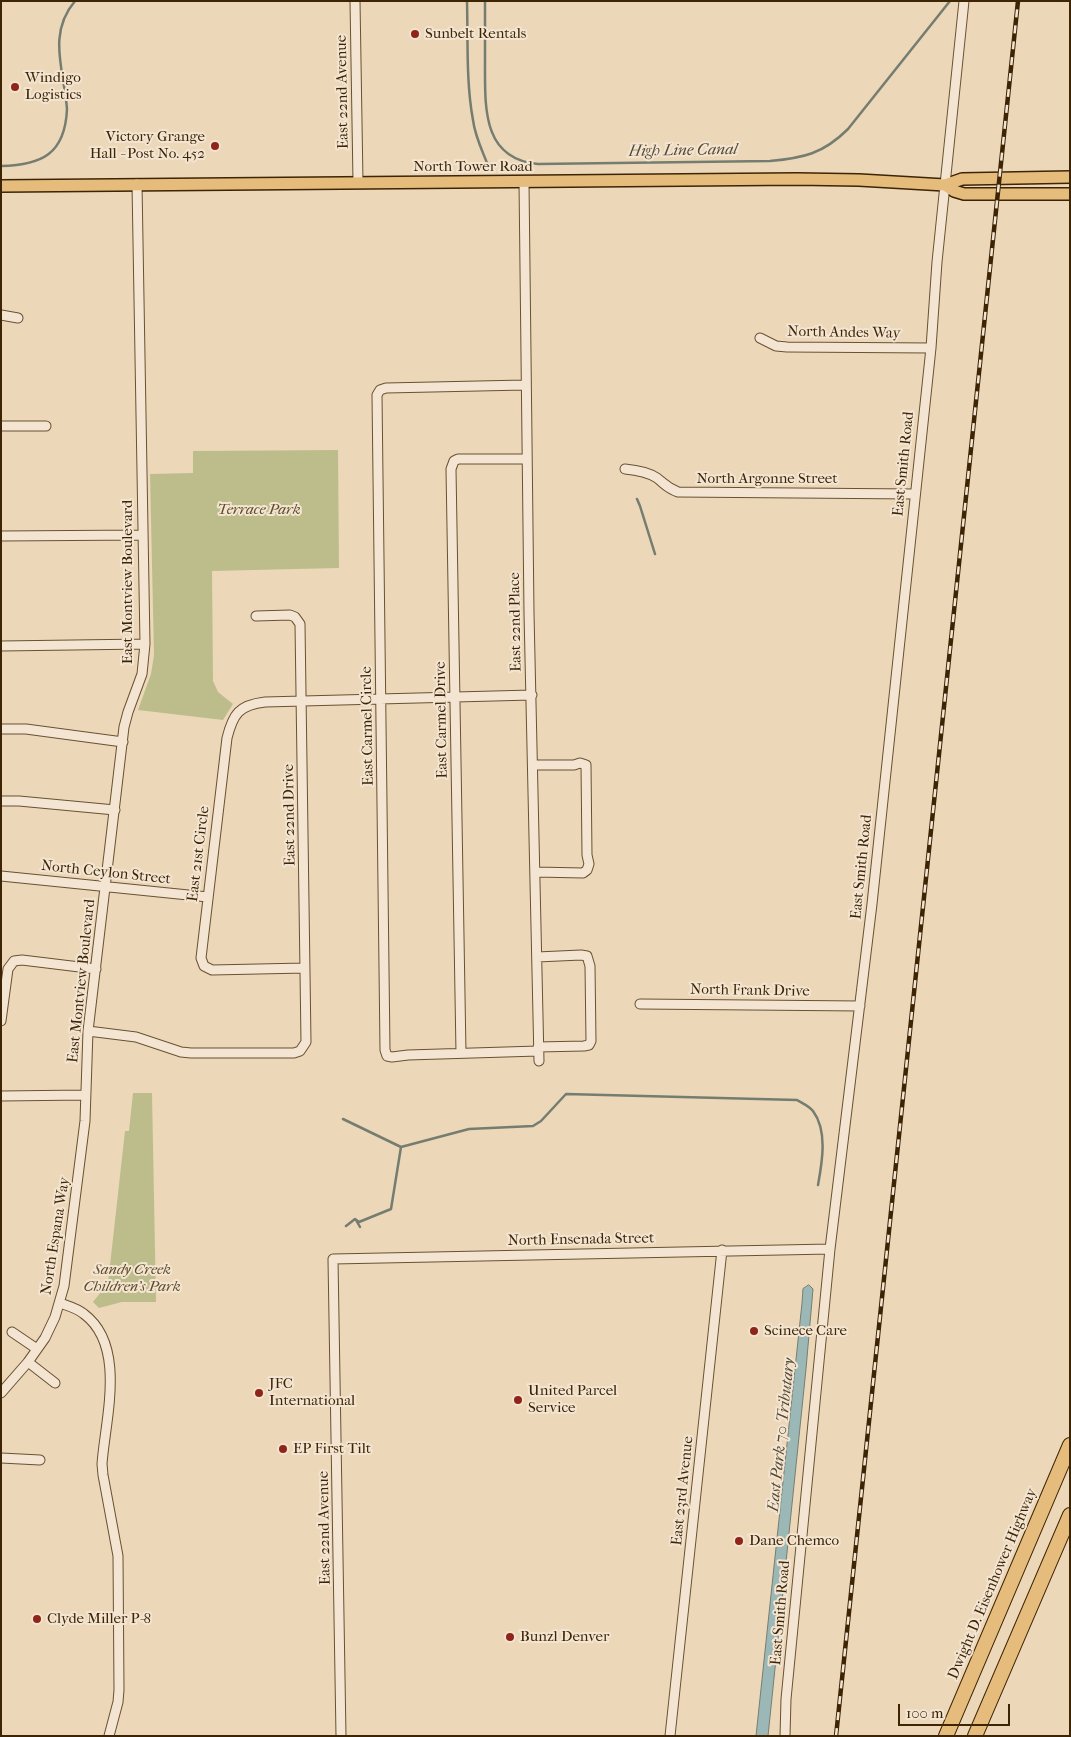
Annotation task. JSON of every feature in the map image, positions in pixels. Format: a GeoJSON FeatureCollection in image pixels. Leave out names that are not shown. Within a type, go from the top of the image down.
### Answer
{"type":"FeatureCollection","features":[{"type":"Feature","properties":{"kind":"highway","name":"Dwight D. Eisenhower Highway"},"geometry":{"type":"LineString","coordinates":[[946,1736],[1070,1445]]}},
{"type":"Feature","properties":{"kind":"highway"},"geometry":{"type":"LineString","coordinates":[[976,1736],[1070,1515]]}},
{"type":"Feature","properties":{"kind":"main road","name":"North Tower Road"},"geometry":{"type":"LineString","coordinates":[[1,186],[797,179],[866,180],[945,185],[962,179],[1070,177]]}},
{"type":"Feature","properties":{"kind":"main road","name":"North Tower Road"},"geometry":{"type":"LineString","coordinates":[[945,185],[954,191],[964,194],[1070,194]]}},
{"type":"Feature","properties":{"kind":"street","name":"East 22nd Avenue"},"geometry":{"type":"LineString","coordinates":[[355,1],[358,182]]}},
{"type":"Feature","properties":{"kind":"street","name":"East Smith Road"},"geometry":{"type":"LineString","coordinates":[[785,1736],[787,1690],[830,1249],[860,1006],[931,348],[964,1]]}},
{"type":"Feature","properties":{"kind":"street","name":"East 22nd Place"},"geometry":{"type":"LineString","coordinates":[[524,182],[525,385],[539,1061]]}},
{"type":"Feature","properties":{"kind":"street","name":"East Montview Boulevard"},"geometry":{"type":"LineString","coordinates":[[86,1095],[88,1032],[126,719],[142,674],[145,644],[137,184]]}},
{"type":"Feature","properties":{"kind":"street"},"geometry":{"type":"LineString","coordinates":[[1,315],[18,318]]}},
{"type":"Feature","properties":{"kind":"street","name":"North Andes Way"},"geometry":{"type":"LineString","coordinates":[[760,338],[776,346],[787,347],[931,348]]}},
{"type":"Feature","properties":{"kind":"street","name":"East Carmel Circle"},"geometry":{"type":"LineString","coordinates":[[525,385],[386,388],[377,394],[385,1050],[387,1056],[538,1049],[584,1046],[589,1044],[591,1040],[590,966],[587,956],[537,957]]}},
{"type":"Feature","properties":{"kind":"street"},"geometry":{"type":"LineString","coordinates":[[1,426],[46,426]]}},
{"type":"Feature","properties":{"kind":"street","name":"East Carmel Drive"},"geometry":{"type":"LineString","coordinates":[[461,1053],[452,468],[454,461],[458,458],[527,459]]}},
{"type":"Feature","properties":{"kind":"street","name":"North Argonne Street"},"geometry":{"type":"LineString","coordinates":[[625,469],[650,474],[667,488],[678,492],[914,494]]}},
{"type":"Feature","properties":{"kind":"street"},"geometry":{"type":"LineString","coordinates":[[1,536],[142,535]]}},
{"type":"Feature","properties":{"kind":"street","name":"East 22nd Drive"},"geometry":{"type":"LineString","coordinates":[[88,1032],[136,1037],[181,1052],[191,1053],[290,1053],[300,1051],[306,1042],[300,624],[298,620],[290,615],[256,616]]}},
{"type":"Feature","properties":{"kind":"street"},"geometry":{"type":"LineString","coordinates":[[1,646],[145,644]]}},
{"type":"Feature","properties":{"kind":"street","name":"East 21st Circle"},"geometry":{"type":"LineString","coordinates":[[305,968],[212,970],[204,966],[201,958],[227,738],[233,718],[239,711],[254,703],[532,695]]}},
{"type":"Feature","properties":{"kind":"street"},"geometry":{"type":"LineString","coordinates":[[1,729],[26,729],[123,742]]}},
{"type":"Feature","properties":{"kind":"street"},"geometry":{"type":"LineString","coordinates":[[534,765],[574,765],[580,763],[586,765],[587,855],[589,864],[588,870],[582,873],[536,872]]}},
{"type":"Feature","properties":{"kind":"street"},"geometry":{"type":"LineString","coordinates":[[1,801],[115,810]]}},
{"type":"Feature","properties":{"kind":"street","name":"North Ceylon Street"},"geometry":{"type":"LineString","coordinates":[[1,876],[208,897]]}},
{"type":"Feature","properties":{"kind":"street"},"geometry":{"type":"LineString","coordinates":[[1,1021],[8,969],[14,961],[22,960],[96,969]]}},
{"type":"Feature","properties":{"kind":"street","name":"North Frank Drive"},"geometry":{"type":"LineString","coordinates":[[640,1004],[860,1006]]}},
{"type":"Feature","properties":{"kind":"street"},"geometry":{"type":"LineString","coordinates":[[1,1096],[86,1095]]}},
{"type":"Feature","properties":{"kind":"street","name":"North Espana Way"},"geometry":{"type":"LineString","coordinates":[[1,1393],[38,1350],[60,1302],[66,1276],[85,1121],[86,1095]]}},
{"type":"Feature","properties":{"kind":"street","name":"North Ensenada Street"},"geometry":{"type":"LineString","coordinates":[[333,1259],[830,1249]]}},
{"type":"Feature","properties":{"kind":"street","name":"East 23rd Avenue"},"geometry":{"type":"LineString","coordinates":[[670,1736],[722,1250]]}},
{"type":"Feature","properties":{"kind":"street","name":"East 22nd Avenue"},"geometry":{"type":"LineString","coordinates":[[333,1259],[342,1736]]}},
{"type":"Feature","properties":{"kind":"street"},"geometry":{"type":"LineString","coordinates":[[60,1302],[84,1313],[95,1325],[105,1346],[110,1374],[102,1464],[118,1556],[120,1690],[110,1736]]}},
{"type":"Feature","properties":{"kind":"street"},"geometry":{"type":"LineString","coordinates":[[12,1332],[38,1350]]}},
{"type":"Feature","properties":{"kind":"street"},"geometry":{"type":"LineString","coordinates":[[28,1362],[55,1383]]}},
{"type":"Feature","properties":{"kind":"street"},"geometry":{"type":"LineString","coordinates":[[1,1458],[40,1460]]}},
{"type":"Feature","properties":{"kind":"green space","name":"Terrace Park"},"geometry":{"type":"Polygon","coordinates":[[[338,450],[339,568],[212,571],[213,681],[218,692],[233,704],[223,720],[138,710],[151,674],[154,655],[150,474],[193,473],[193,451],[338,450]]]}},
{"type":"Feature","properties":{"kind":"green space","name":"Sandy Creek Children's Park"},"geometry":{"type":"Polygon","coordinates":[[[133,1093],[152,1093],[156,1302],[122,1302],[99,1308],[93,1302],[108,1283],[125,1131],[129,1131],[133,1093]]]}},
{"type":"Feature","properties":{"kind":"water"},"geometry":{"type":"Polygon","coordinates":[[[809,1285],[813,1289],[806,1369],[768,1736],[756,1736],[803,1289],[809,1285]]]}},
{"type":"Feature","properties":{"kind":"waterway","name":"High Line Canal"},"geometry":{"type":"LineString","coordinates":[[1,166],[28,163],[39,159],[49,154],[62,137],[67,109],[59,53],[59,39],[66,14],[75,1]]}},
{"type":"Feature","properties":{"kind":"waterway"},"geometry":{"type":"LineString","coordinates":[[467,1],[468,76],[471,106],[479,144],[489,168]]}},
{"type":"Feature","properties":{"kind":"waterway","name":"High Line Canal"},"geometry":{"type":"LineString","coordinates":[[485,1],[485,82],[487,115],[491,129],[497,142],[507,153],[520,160],[538,164],[770,161],[812,153],[830,144],[848,129],[950,1]]}},
{"type":"Feature","properties":{"kind":"waterway"},"geometry":{"type":"LineString","coordinates":[[637,499],[655,554]]}},
{"type":"Feature","properties":{"kind":"waterway"},"geometry":{"type":"LineString","coordinates":[[346,1226],[355,1219],[359,1222],[391,1209],[401,1147],[469,1129],[533,1126],[541,1121],[566,1094],[797,1100],[813,1111],[821,1128],[823,1147],[818,1185]]}},
{"type":"Feature","properties":{"kind":"waterway"},"geometry":{"type":"LineString","coordinates":[[343,1119],[401,1147]]}},
{"type":"Feature","properties":{"kind":"waterway"},"geometry":{"type":"LineString","coordinates":[[356,1220],[360,1227]]}},
{"type":"Feature","properties":{"kind":"railway"},"geometry":{"type":"LineString","coordinates":[[836,1736],[1018,1]]}},
{"type":"Feature","properties":{"kind":"place","name":"Sunbelt Rentals"},"geometry":{"type":"Point","coordinates":[415,34]}},
{"type":"Feature","properties":{"kind":"place","name":"Windigo Logistics"},"geometry":{"type":"Point","coordinates":[15,87]}},
{"type":"Feature","properties":{"kind":"place","name":"Victory Grange Hall - Post No. 452"},"geometry":{"type":"Point","coordinates":[215,146]}},
{"type":"Feature","properties":{"kind":"place","name":"Scinece Care"},"geometry":{"type":"Point","coordinates":[754,1331]}},
{"type":"Feature","properties":{"kind":"place","name":"JFC International"},"geometry":{"type":"Point","coordinates":[259,1393]}},
{"type":"Feature","properties":{"kind":"place","name":"United Parcel Service"},"geometry":{"type":"Point","coordinates":[518,1400]}},
{"type":"Feature","properties":{"kind":"place","name":"EP First Tilt"},"geometry":{"type":"Point","coordinates":[283,1449]}},
{"type":"Feature","properties":{"kind":"place","name":"Dane Chemco"},"geometry":{"type":"Point","coordinates":[739,1541]}},
{"type":"Feature","properties":{"kind":"place","name":"Clyde Miller P-8"},"geometry":{"type":"Point","coordinates":[37,1619]}},
{"type":"Feature","properties":{"kind":"place","name":"Bunzl Denver"},"geometry":{"type":"Point","coordinates":[510,1637]}},
{"type":"Feature","properties":{"kind":"water label","name":"East Park 70 Tributary"},"geometry":{"type":"Point","coordinates":[782,1435]}}]}
